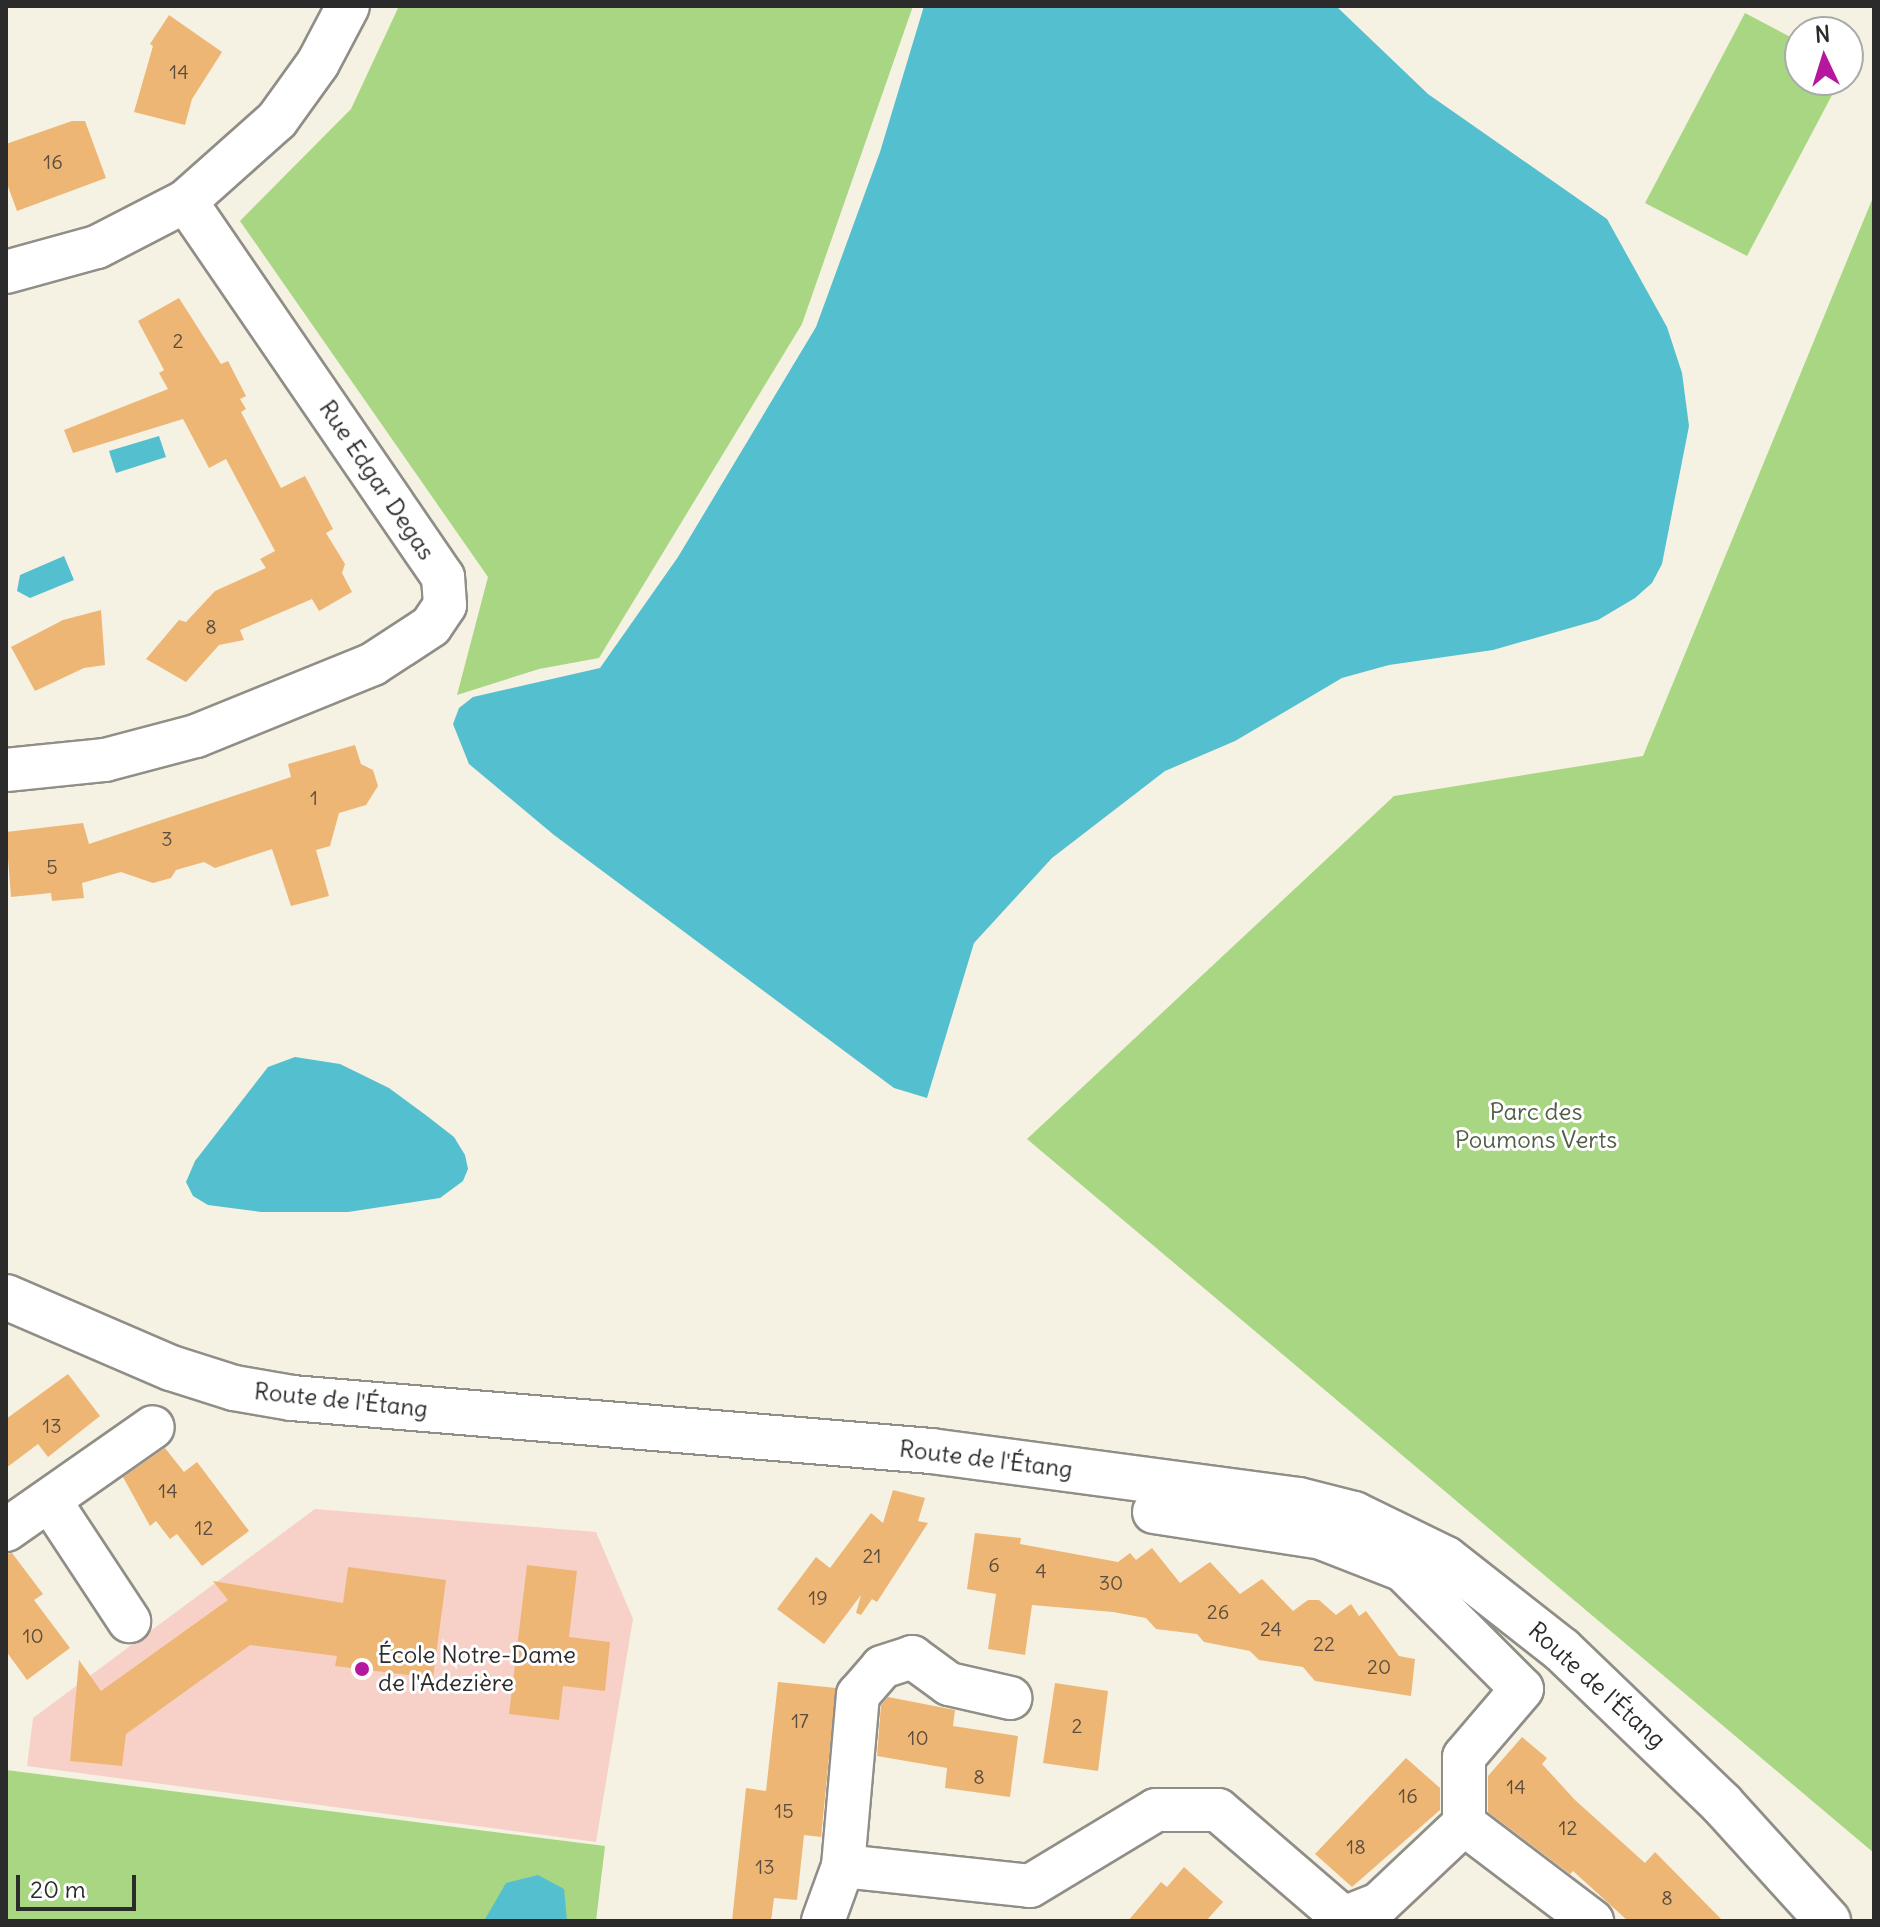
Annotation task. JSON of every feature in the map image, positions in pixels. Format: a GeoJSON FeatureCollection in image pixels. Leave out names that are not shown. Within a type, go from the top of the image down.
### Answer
{"type":"FeatureCollection","features":[{"type":"Feature","properties":{"kind":"street"},"geometry":{"type":"LineString","coordinates":[[6,272],[97,247],[186,201],[277,120],[318,63],[348,6]]}},
{"type":"Feature","properties":{"kind":"street","name":"Rue Edgar Degas"},"geometry":{"type":"LineString","coordinates":[[6,770],[105,760],[196,736],[373,664],[431,626],[445,605],[443,577],[186,201]]}},
{"type":"Feature","properties":{"kind":"street","name":"Route de l'Étang"},"geometry":{"type":"LineString","coordinates":[[6,1297],[171,1368],[234,1388],[292,1398],[931,1451],[1299,1500],[1354,1514],[1446,1559],[1562,1650],[1712,1794],[1828,1921]]}},
{"type":"Feature","properties":{"kind":"street"},"geometry":{"type":"LineString","coordinates":[[6,1530],[153,1427]]}},
{"type":"Feature","properties":{"kind":"street"},"geometry":{"type":"LineString","coordinates":[[50,1501],[129,1621]]}},
{"type":"Feature","properties":{"kind":"street"},"geometry":{"type":"LineString","coordinates":[[843,1866],[1030,1886],[1156,1810],[1218,1810],[1341,1919],[1379,1904],[1464,1824],[1464,1757],[1522,1689],[1403,1570],[1321,1538],[1154,1512]]}},
{"type":"Feature","properties":{"kind":"street"},"geometry":{"type":"LineString","coordinates":[[823,1921],[843,1866],[858,1695],[882,1667],[912,1657],[949,1684],[1010,1698]]}},
{"type":"Feature","properties":{"kind":"street"},"geometry":{"type":"LineString","coordinates":[[1464,1824],[1592,1921]]}},
{"type":"Feature","properties":{"kind":"shaded area","name":"École Notre-Dame de l'Adezière"},"geometry":{"type":"Polygon","coordinates":[[[315,1509],[596,1532],[633,1619],[596,1842],[27,1766],[33,1718],[315,1509]]]}},
{"type":"Feature","properties":{"kind":"green space"},"geometry":{"type":"Polygon","coordinates":[[[399,6],[913,6],[802,324],[599,658],[539,669],[457,695],[488,577],[240,221],[351,109],[399,6]]]}},
{"type":"Feature","properties":{"kind":"green space"},"geometry":{"type":"Polygon","coordinates":[[[1745,13],[1784,34],[1784,96],[1832,96],[1747,256],[1645,203],[1745,13]]]}},
{"type":"Feature","properties":{"kind":"green space","name":"Parc des Poumons Verts"},"geometry":{"type":"Polygon","coordinates":[[[1874,195],[1874,1853],[1027,1139],[1394,796],[1643,756],[1874,195]]]}},
{"type":"Feature","properties":{"kind":"green space"},"geometry":{"type":"Polygon","coordinates":[[[6,1770],[605,1846],[596,1921],[6,1921],[6,1770]]]}},
{"type":"Feature","properties":{"kind":"water"},"geometry":{"type":"Polygon","coordinates":[[[924,6],[1336,6],[1428,94],[1607,219],[1667,327],[1682,373],[1689,426],[1662,564],[1652,583],[1635,598],[1598,620],[1493,650],[1389,665],[1342,678],[1235,741],[1165,771],[1052,858],[974,943],[927,1098],[894,1088],[554,835],[469,764],[453,724],[459,708],[473,697],[600,668],[678,557],[816,327],[880,152],[924,6]]]}},
{"type":"Feature","properties":{"kind":"water"},"geometry":{"type":"Polygon","coordinates":[[[159,436],[166,457],[116,473],[109,451],[159,436]]]}},
{"type":"Feature","properties":{"kind":"water"},"geometry":{"type":"Polygon","coordinates":[[[64,556],[74,580],[30,598],[17,591],[20,575],[64,556]]]}},
{"type":"Feature","properties":{"kind":"water"},"geometry":{"type":"Polygon","coordinates":[[[295,1057],[340,1064],[389,1088],[427,1116],[454,1137],[465,1155],[468,1169],[463,1181],[440,1198],[348,1212],[261,1212],[208,1205],[193,1196],[186,1182],[195,1161],[268,1067],[295,1057]]]}},
{"type":"Feature","properties":{"kind":"water"},"geometry":{"type":"Polygon","coordinates":[[[538,1875],[564,1889],[567,1921],[484,1921],[506,1883],[538,1875]]]}},
{"type":"Feature","properties":{"kind":"building"},"geometry":{"type":"Polygon","coordinates":[[[169,15],[222,52],[192,99],[185,125],[134,112],[153,46],[150,44],[169,15]]]}},
{"type":"Feature","properties":{"kind":"building"},"geometry":{"type":"Polygon","coordinates":[[[72,121],[85,121],[106,178],[17,211],[6,181],[6,144],[72,121]]]}},
{"type":"Feature","properties":{"kind":"building"},"geometry":{"type":"Polygon","coordinates":[[[179,298],[221,364],[228,361],[246,396],[240,399],[246,409],[241,412],[281,488],[305,476],[333,529],[326,533],[345,564],[342,573],[352,592],[319,611],[312,599],[240,630],[244,640],[219,645],[186,682],[146,659],[179,620],[186,622],[215,591],[266,568],[260,559],[275,551],[226,459],[209,468],[183,419],[73,453],[64,430],[168,389],[159,373],[164,370],[138,321],[179,298]]]}},
{"type":"Feature","properties":{"kind":"building"},"geometry":{"type":"Polygon","coordinates":[[[101,610],[105,665],[84,668],[35,691],[11,647],[63,620],[101,610]]]}},
{"type":"Feature","properties":{"kind":"building"},"geometry":{"type":"Polygon","coordinates":[[[355,745],[361,764],[373,770],[378,786],[366,805],[339,813],[330,846],[316,850],[329,896],[291,906],[272,849],[215,868],[204,862],[176,870],[171,878],[153,883],[121,872],[82,883],[84,898],[52,901],[51,893],[11,897],[6,832],[83,823],[89,844],[291,777],[288,764],[355,745]]]}},
{"type":"Feature","properties":{"kind":"building"},"geometry":{"type":"Polygon","coordinates":[[[68,1374],[100,1416],[48,1457],[38,1444],[6,1468],[6,1419],[68,1374]]]}},
{"type":"Feature","properties":{"kind":"building"},"geometry":{"type":"Polygon","coordinates":[[[165,1448],[184,1472],[197,1462],[249,1531],[202,1566],[177,1534],[170,1539],[156,1521],[150,1526],[123,1477],[165,1448]]]}},
{"type":"Feature","properties":{"kind":"building"},"geometry":{"type":"Polygon","coordinates":[[[893,1490],[925,1498],[918,1521],[928,1523],[877,1602],[872,1599],[861,1615],[856,1613],[861,1595],[824,1644],[777,1609],[816,1557],[830,1568],[871,1513],[883,1523],[893,1490]]]}},
{"type":"Feature","properties":{"kind":"building"},"geometry":{"type":"Polygon","coordinates":[[[975,1533],[1021,1538],[1020,1544],[1118,1562],[1130,1553],[1136,1560],[1152,1548],[1180,1583],[1210,1562],[1240,1594],[1262,1579],[1293,1611],[1308,1600],[1319,1600],[1336,1615],[1351,1604],[1359,1616],[1366,1611],[1399,1656],[1415,1659],[1411,1696],[1315,1681],[1303,1667],[1259,1660],[1250,1651],[1204,1642],[1197,1634],[1156,1629],[1146,1618],[1113,1612],[1032,1605],[1025,1655],[988,1649],[996,1594],[967,1589],[975,1533]]]}},
{"type":"Feature","properties":{"kind":"building"},"geometry":{"type":"Polygon","coordinates":[[[12,1553],[43,1594],[34,1600],[70,1648],[27,1680],[6,1651],[6,1554],[12,1553]]]}},
{"type":"Feature","properties":{"kind":"building"},"geometry":{"type":"Polygon","coordinates":[[[527,1565],[577,1571],[569,1637],[610,1642],[605,1691],[563,1686],[559,1720],[509,1714],[527,1565]]]}},
{"type":"Feature","properties":{"kind":"building"},"geometry":{"type":"Polygon","coordinates":[[[348,1567],[446,1580],[433,1678],[335,1666],[337,1656],[250,1645],[126,1734],[122,1766],[70,1761],[79,1660],[101,1691],[228,1600],[213,1581],[343,1603],[348,1567]]]}},
{"type":"Feature","properties":{"kind":"building"},"geometry":{"type":"Polygon","coordinates":[[[778,1682],[836,1688],[821,1837],[804,1835],[797,1900],[774,1898],[771,1921],[732,1921],[746,1788],[766,1791],[778,1682]]]}},
{"type":"Feature","properties":{"kind":"building"},"geometry":{"type":"Polygon","coordinates":[[[1055,1683],[1108,1691],[1098,1771],[1043,1763],[1055,1683]]]}},
{"type":"Feature","properties":{"kind":"building"},"geometry":{"type":"Polygon","coordinates":[[[888,1697],[955,1710],[953,1726],[1018,1736],[1010,1797],[945,1788],[947,1768],[877,1756],[881,1705],[888,1697]]]}},
{"type":"Feature","properties":{"kind":"building"},"geometry":{"type":"Polygon","coordinates":[[[1522,1737],[1547,1758],[1542,1764],[1575,1800],[1645,1863],[1655,1852],[1723,1921],[1628,1921],[1573,1871],[1570,1874],[1488,1812],[1488,1776],[1522,1737]]]}},
{"type":"Feature","properties":{"kind":"building"},"geometry":{"type":"Polygon","coordinates":[[[1406,1758],[1440,1788],[1440,1810],[1352,1887],[1315,1854],[1406,1758]]]}},
{"type":"Feature","properties":{"kind":"building"},"geometry":{"type":"Polygon","coordinates":[[[1184,1867],[1223,1902],[1206,1921],[1128,1921],[1161,1882],[1167,1887],[1184,1867]]]}},
{"type":"Feature","properties":{"kind":"place","name":"École Notre-Dame de l'Adezière"},"geometry":{"type":"Point","coordinates":[362,1669]}}]}
